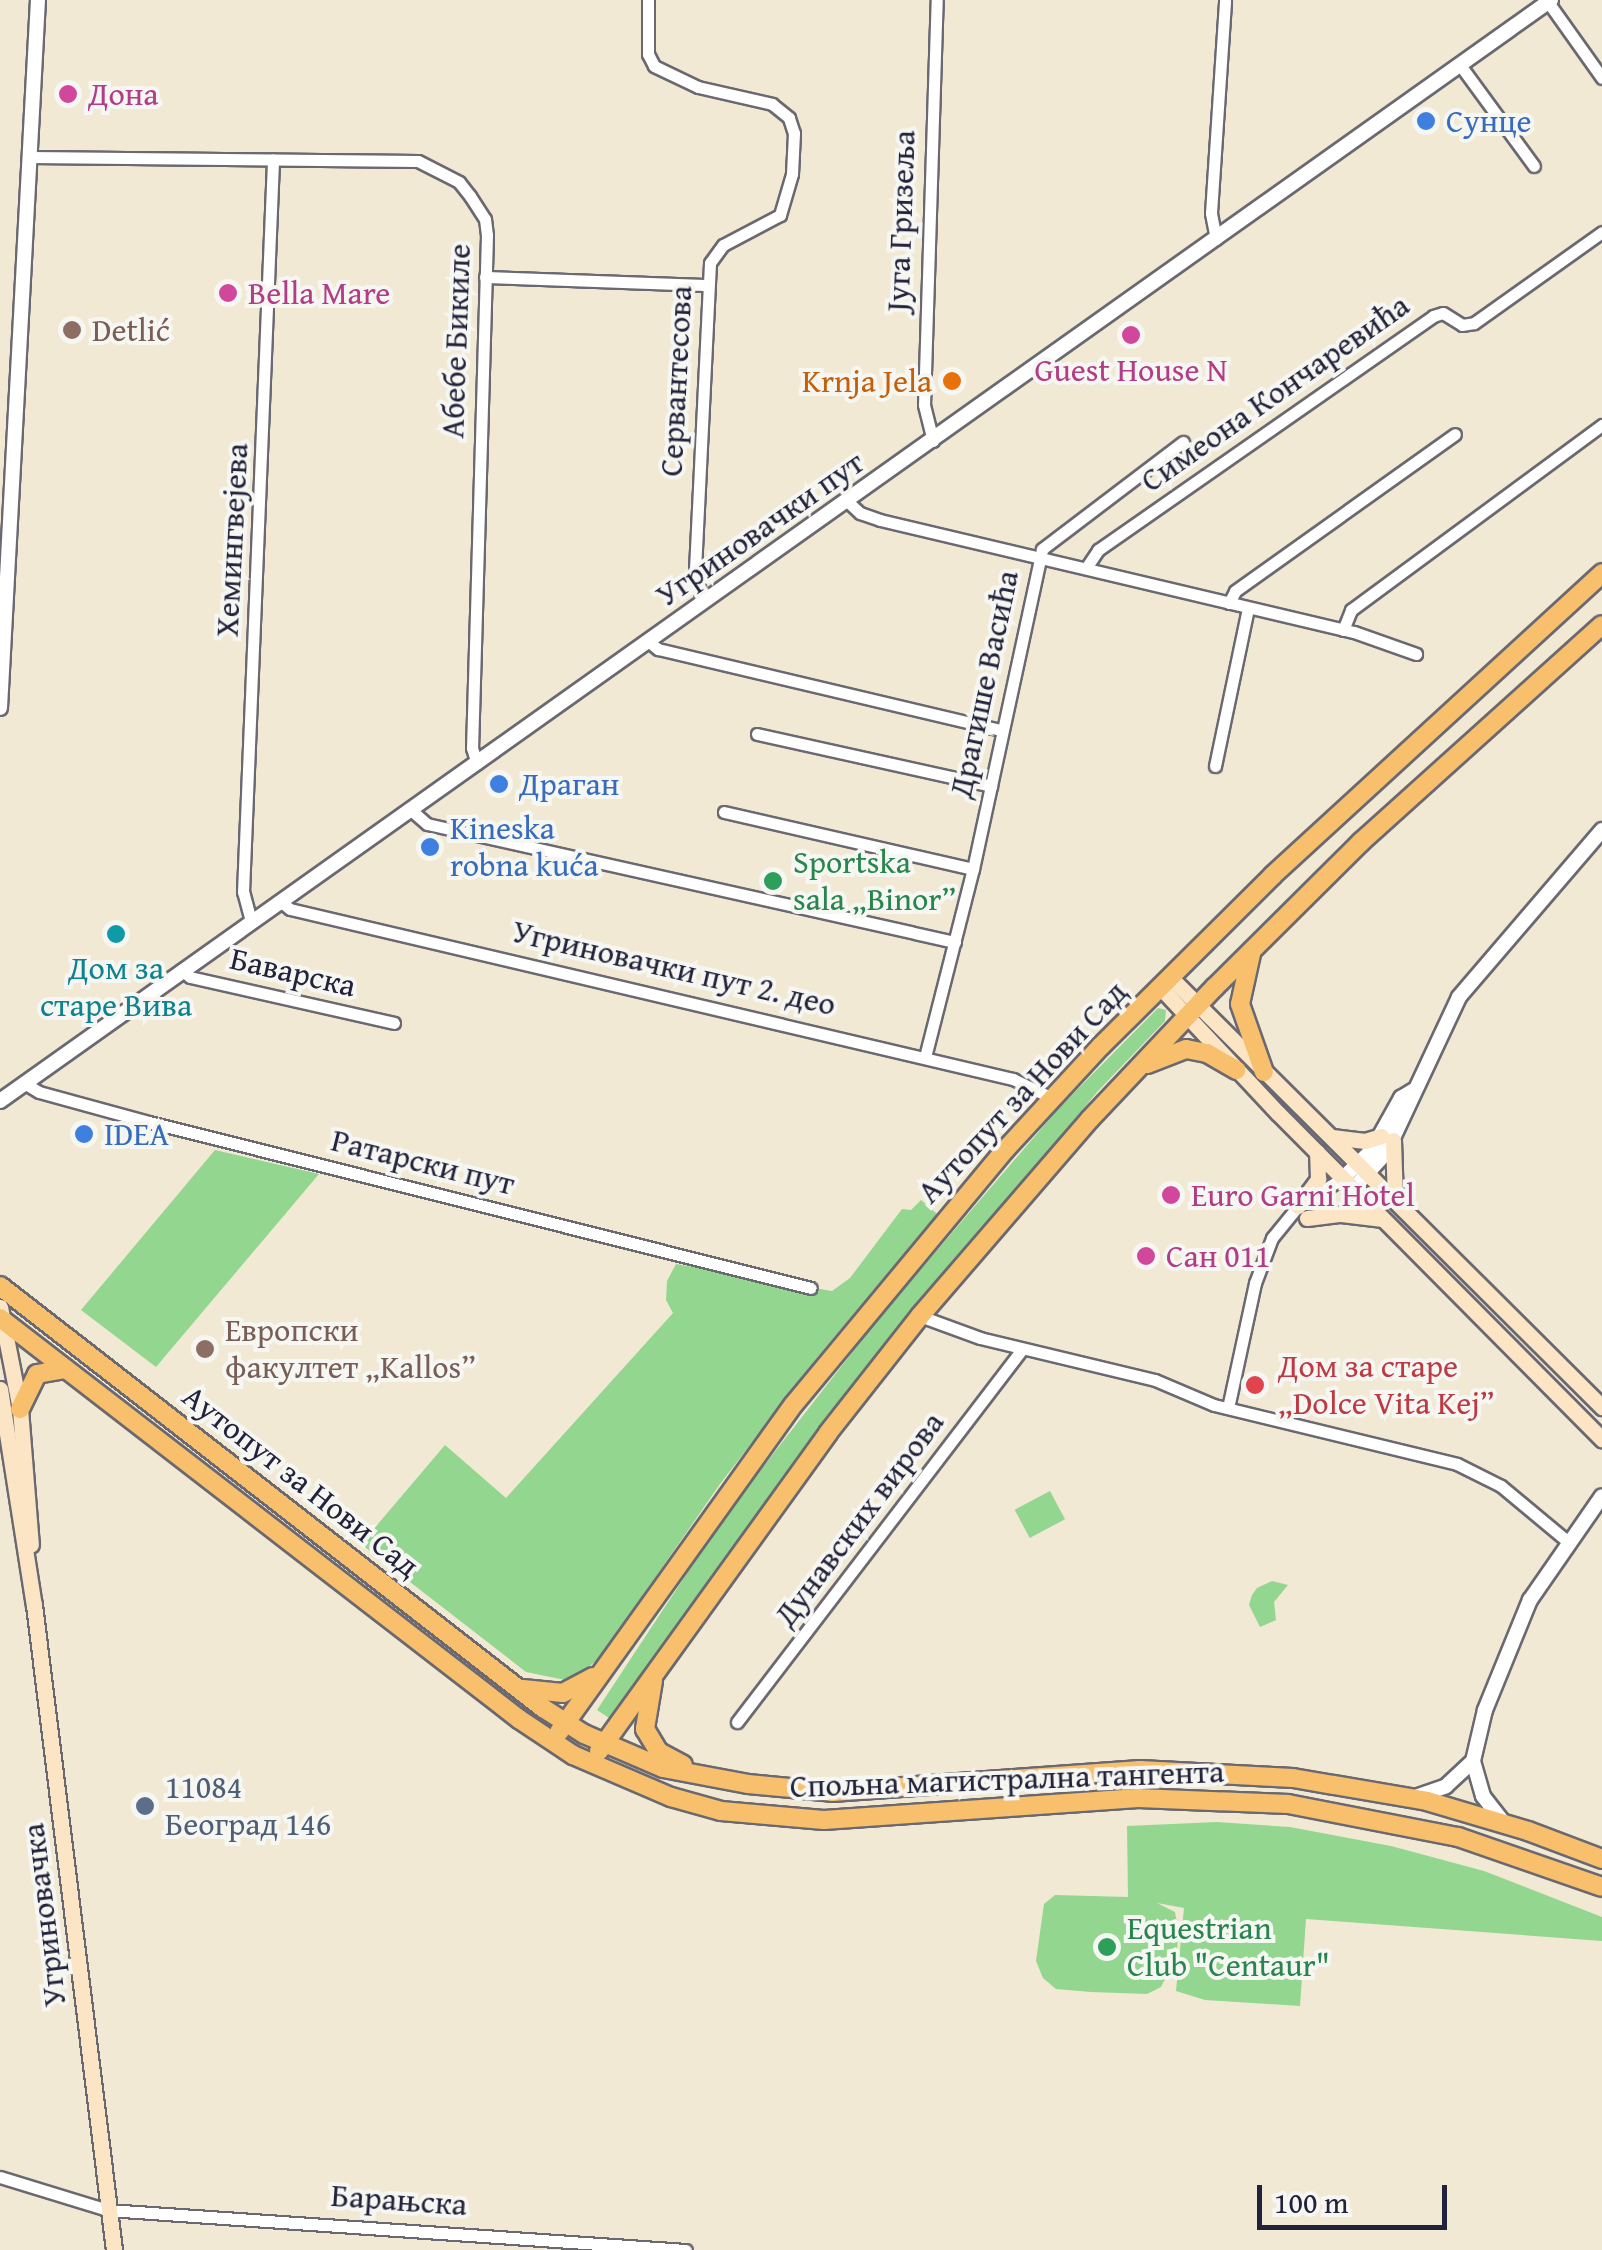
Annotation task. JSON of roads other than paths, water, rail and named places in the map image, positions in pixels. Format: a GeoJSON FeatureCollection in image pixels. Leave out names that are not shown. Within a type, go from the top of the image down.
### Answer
{"type":"FeatureCollection","features":[{"type":"Feature","properties":{"kind":"main road","name":"Аутопут за Нови Сад"},"geometry":{"type":"LineString","coordinates":[[552,1743],[737,1480],[853,1329],[1052,1098],[1347,805],[1602,573]]}},
{"type":"Feature","properties":{"kind":"main road","name":"Аутопут за Нови Сад"},"geometry":{"type":"LineString","coordinates":[[2,1316],[435,1658],[552,1743],[590,1764],[828,1433],[920,1316],[1127,1080],[1253,947],[1602,624]]}},
{"type":"Feature","properties":{"kind":"main road"},"geometry":{"type":"LineString","coordinates":[[1253,947],[1240,1004],[1264,1072]]}},
{"type":"Feature","properties":{"kind":"main road"},"geometry":{"type":"LineString","coordinates":[[1165,982],[1331,1137],[1602,1407]]}},
{"type":"Feature","properties":{"kind":"main road"},"geometry":{"type":"LineString","coordinates":[[1193,1009],[1237,1070],[1602,1440]]}},
{"type":"Feature","properties":{"kind":"main road"},"geometry":{"type":"LineString","coordinates":[[1127,1080],[1154,1059],[1186,1049],[1216,1057],[1237,1070]]}},
{"type":"Feature","properties":{"kind":"main road"},"geometry":{"type":"LineString","coordinates":[[1331,1137],[1365,1141],[1387,1138],[1395,1201]]}},
{"type":"Feature","properties":{"kind":"main road"},"geometry":{"type":"LineString","coordinates":[[1317,1152],[1318,1178],[1303,1212],[1383,1219]]}},
{"type":"Feature","properties":{"kind":"main road","name":"Аутопут за Нови Сад"},"geometry":{"type":"LineString","coordinates":[[0,1286],[518,1688],[566,1723],[604,1743]]}},
{"type":"Feature","properties":{"kind":"main road","name":"Угриновачка"},"geometry":{"type":"LineString","coordinates":[[2,1316],[20,1409],[9,1432]]}},
{"type":"Feature","properties":{"kind":"main road"},"geometry":{"type":"LineString","coordinates":[[20,1409],[37,1374],[66,1369]]}},
{"type":"Feature","properties":{"kind":"main road","name":"Угриновачка"},"geometry":{"type":"LineString","coordinates":[[0,1388],[32,1518],[30,1574],[114,2250]]}},
{"type":"Feature","properties":{"kind":"main road"},"geometry":{"type":"LineString","coordinates":[[518,1688],[564,1692],[605,1666]]}},
{"type":"Feature","properties":{"kind":"main road"},"geometry":{"type":"LineString","coordinates":[[657,1666],[644,1712],[648,1738],[668,1757],[719,1779]]}},
{"type":"Feature","properties":{"kind":"main road","name":"Спољна магистрална тангента"},"geometry":{"type":"LineString","coordinates":[[604,1743],[663,1768],[719,1779],[832,1792],[1140,1770],[1293,1778],[1412,1798],[1505,1823],[1602,1859]]}},
{"type":"Feature","properties":{"kind":"main road","name":"Спољна магистрална тангента"},"geometry":{"type":"LineString","coordinates":[[590,1764],[690,1803],[792,1820],[910,1816],[1138,1798],[1288,1804],[1458,1837],[1602,1887]]}},
{"type":"Feature","properties":{"kind":"street"},"geometry":{"type":"LineString","coordinates":[[0,708],[7,428],[30,157],[38,0]]}},
{"type":"Feature","properties":{"kind":"street","name":"Сервантесова"},"geometry":{"type":"LineString","coordinates":[[648,0],[648,54],[654,66],[698,87],[772,104],[792,126],[792,174],[782,210],[767,225],[719,247],[712,258],[706,285],[694,568],[702,602]]}},
{"type":"Feature","properties":{"kind":"street","name":"Југа Гризеља"},"geometry":{"type":"LineString","coordinates":[[933,441],[924,406],[936,0]]}},
{"type":"Feature","properties":{"kind":"street"},"geometry":{"type":"LineString","coordinates":[[1216,239],[1211,213],[1224,0]]}},
{"type":"Feature","properties":{"kind":"street"},"geometry":{"type":"LineString","coordinates":[[1542,3],[1602,78]]}},
{"type":"Feature","properties":{"kind":"street","name":"Угриновачки пут"},"geometry":{"type":"LineString","coordinates":[[0,1100],[933,441],[1542,3]]}},
{"type":"Feature","properties":{"kind":"street"},"geometry":{"type":"LineString","coordinates":[[1460,65],[1534,166]]}},
{"type":"Feature","properties":{"kind":"street","name":"Абебе Бикиле"},"geometry":{"type":"LineString","coordinates":[[30,157],[418,161],[458,182],[485,219],[472,748],[477,764]]}},
{"type":"Feature","properties":{"kind":"street","name":"Хемингвејева"},"geometry":{"type":"LineString","coordinates":[[251,922],[244,892],[273,160]]}},
{"type":"Feature","properties":{"kind":"street","name":"Симеона Кончаревића"},"geometry":{"type":"LineString","coordinates":[[1086,568],[1098,550],[1433,316],[1443,313],[1462,325],[1474,323],[1602,232]]}},
{"type":"Feature","properties":{"kind":"street"},"geometry":{"type":"LineString","coordinates":[[486,277],[706,285]]}},
{"type":"Feature","properties":{"kind":"street"},"geometry":{"type":"LineString","coordinates":[[1343,630],[1351,610],[1602,426]]}},
{"type":"Feature","properties":{"kind":"street"},"geometry":{"type":"LineString","coordinates":[[1229,603],[1235,591],[1455,434]]}},
{"type":"Feature","properties":{"kind":"street"},"geometry":{"type":"LineString","coordinates":[[1039,556],[1044,545],[1183,442]]}},
{"type":"Feature","properties":{"kind":"street"},"geometry":{"type":"LineString","coordinates":[[846,501],[880,520],[1343,630],[1416,654]]}},
{"type":"Feature","properties":{"kind":"street","name":"Драгише Васића"},"geometry":{"type":"LineString","coordinates":[[925,1057],[973,869],[1039,556]]}},
{"type":"Feature","properties":{"kind":"street"},"geometry":{"type":"LineString","coordinates":[[1214,766],[1248,608]]}},
{"type":"Feature","properties":{"kind":"street"},"geometry":{"type":"LineString","coordinates":[[648,642],[658,649],[1002,730]]}},
{"type":"Feature","properties":{"kind":"street"},"geometry":{"type":"LineString","coordinates":[[757,734],[991,786]]}},
{"type":"Feature","properties":{"kind":"street"},"geometry":{"type":"LineString","coordinates":[[411,810],[428,824],[956,942]]}},
{"type":"Feature","properties":{"kind":"street"},"geometry":{"type":"LineString","coordinates":[[724,812],[973,869]]}},
{"type":"Feature","properties":{"kind":"street"},"geometry":{"type":"LineString","coordinates":[[1228,1408],[1261,1266],[1279,1226],[1364,1170],[1387,1138],[1401,1098],[1412,1091],[1459,996],[1602,830]]}},
{"type":"Feature","properties":{"kind":"street","name":"Угриновачки пут 2. део"},"geometry":{"type":"LineString","coordinates":[[280,902],[297,910],[1013,1079],[1052,1098]]}},
{"type":"Feature","properties":{"kind":"street","name":"Баварска"},"geometry":{"type":"LineString","coordinates":[[181,970],[190,976],[394,1023]]}},
{"type":"Feature","properties":{"kind":"street","name":"Ратарски пут"},"geometry":{"type":"LineString","coordinates":[[24,1083],[38,1092],[149,1122],[811,1288]]}},
{"type":"Feature","properties":{"kind":"street"},"geometry":{"type":"LineString","coordinates":[[920,1316],[1022,1349],[1144,1377],[1228,1408],[1471,1469],[1501,1486],[1567,1541]]}},
{"type":"Feature","properties":{"kind":"street","name":"Дунавских вирова"},"geometry":{"type":"LineString","coordinates":[[737,1722],[1022,1349]]}},
{"type":"Feature","properties":{"kind":"street"},"geometry":{"type":"LineString","coordinates":[[1505,1823],[1482,1796],[1473,1761],[1488,1700],[1511,1640],[1567,1541],[1602,1496]]}},
{"type":"Feature","properties":{"kind":"street"},"geometry":{"type":"LineString","coordinates":[[1412,1798],[1446,1786],[1473,1761]]}},
{"type":"Feature","properties":{"kind":"street","name":"Барањска"},"geometry":{"type":"LineString","coordinates":[[0,2177],[108,2210],[686,2250]]}},
{"type":"Feature","properties":{"kind":"place","name":"Дона"},"geometry":{"type":"Point","coordinates":[68,94]}},
{"type":"Feature","properties":{"kind":"place","name":"Сунце"},"geometry":{"type":"Point","coordinates":[1426,121]}},
{"type":"Feature","properties":{"kind":"place","name":"Bella Mare"},"geometry":{"type":"Point","coordinates":[228,293]}},
{"type":"Feature","properties":{"kind":"place","name":"Detlić"},"geometry":{"type":"Point","coordinates":[72,330]}},
{"type":"Feature","properties":{"kind":"place","name":"Guest House N"},"geometry":{"type":"Point","coordinates":[1131,335]}},
{"type":"Feature","properties":{"kind":"place","name":"Krnja Jela"},"geometry":{"type":"Point","coordinates":[952,381]}},
{"type":"Feature","properties":{"kind":"place","name":"Драган"},"geometry":{"type":"Point","coordinates":[499,784]}},
{"type":"Feature","properties":{"kind":"place","name":"Kineska robna kuća"},"geometry":{"type":"Point","coordinates":[430,847]}},
{"type":"Feature","properties":{"kind":"place","name":"Sportska sala „Binor”"},"geometry":{"type":"Point","coordinates":[773,881]}},
{"type":"Feature","properties":{"kind":"place","name":"Дом за старе Вива"},"geometry":{"type":"Point","coordinates":[116,934]}},
{"type":"Feature","properties":{"kind":"place","name":"IDEA"},"geometry":{"type":"Point","coordinates":[84,1134]}},
{"type":"Feature","properties":{"kind":"place","name":"Euro Garni Hotel"},"geometry":{"type":"Point","coordinates":[1171,1195]}},
{"type":"Feature","properties":{"kind":"place","name":"Сан 011"},"geometry":{"type":"Point","coordinates":[1146,1256]}},
{"type":"Feature","properties":{"kind":"place","name":"Европски факултет „Kallos”"},"geometry":{"type":"Point","coordinates":[205,1349]}},
{"type":"Feature","properties":{"kind":"place","name":"Дом за старе „Dolce Vita Kej”"},"geometry":{"type":"Point","coordinates":[1255,1385]}},
{"type":"Feature","properties":{"kind":"place","name":"11084 Београд 146"},"geometry":{"type":"Point","coordinates":[145,1806]}},
{"type":"Feature","properties":{"kind":"place","name":"Equestrian Club \"Centaur\""},"geometry":{"type":"Point","coordinates":[1107,1947]}}]}
